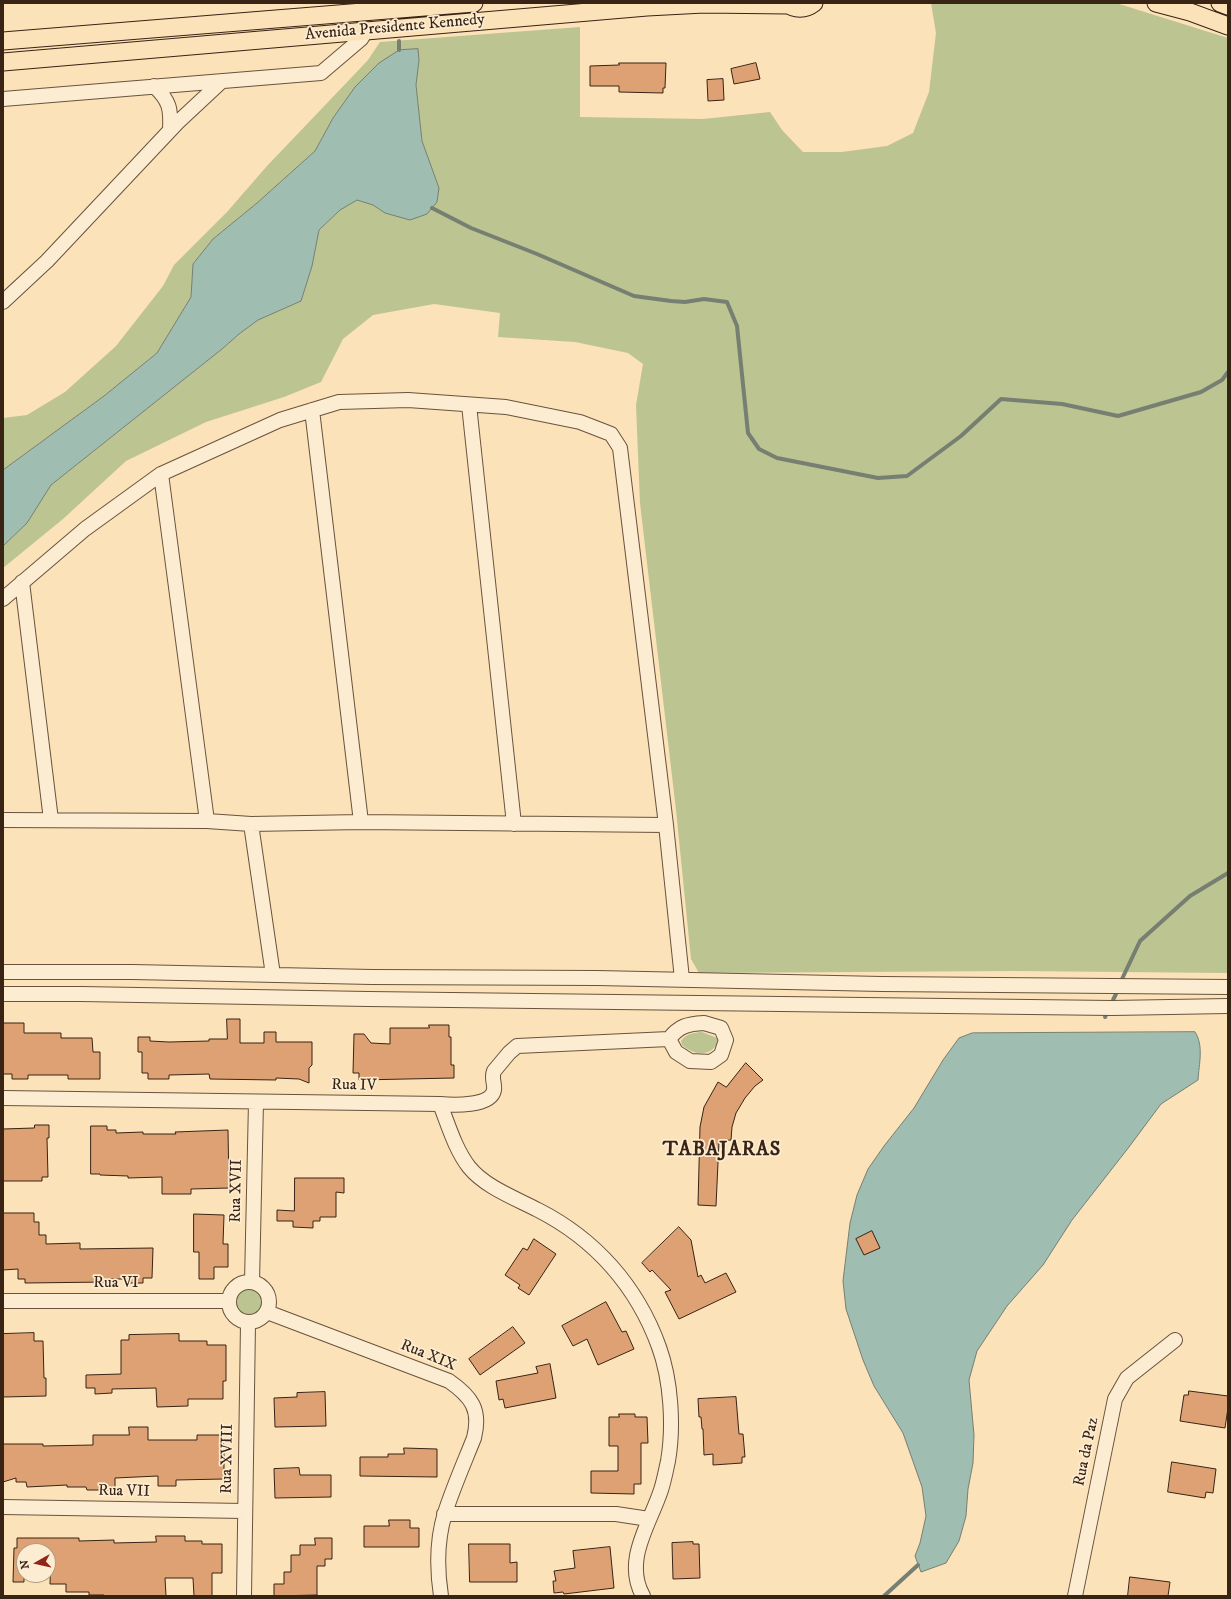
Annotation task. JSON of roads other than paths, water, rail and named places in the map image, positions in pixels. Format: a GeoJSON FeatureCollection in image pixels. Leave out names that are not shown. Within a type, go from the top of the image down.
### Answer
{"type":"FeatureCollection","features":[{"type":"Feature","properties":{"kind":"main road","name":"Avenida Presidente Kennedy"},"geometry":{"type":"LineString","coordinates":[[3,42],[474,3]]}},
{"type":"Feature","properties":{"kind":"main road","name":"Avenida Presidente Kennedy"},"geometry":{"type":"LineString","coordinates":[[3,62],[647,7],[704,4],[787,4],[800,8],[809,7],[814,3]]}},
{"type":"Feature","properties":{"kind":"main road"},"geometry":{"type":"LineString","coordinates":[[1156,3],[1190,12],[1228,26]]}},
{"type":"Feature","properties":{"kind":"main road"},"geometry":{"type":"LineString","coordinates":[[1220,3],[1228,6]]}},
{"type":"Feature","properties":{"kind":"street"},"geometry":{"type":"LineString","coordinates":[[3,99],[321,73],[361,39],[366,31]]}},
{"type":"Feature","properties":{"kind":"street"},"geometry":{"type":"LineString","coordinates":[[3,302],[46,260],[170,130],[222,81]]}},
{"type":"Feature","properties":{"kind":"street"},"geometry":{"type":"LineString","coordinates":[[154,86],[168,102],[171,113],[170,130]]}},
{"type":"Feature","properties":{"kind":"street"},"geometry":{"type":"LineString","coordinates":[[3,598],[85,530],[161,474],[280,420],[340,402],[408,400],[506,407],[580,422],[611,434],[620,448],[666,825],[682,980]]}},
{"type":"Feature","properties":{"kind":"street"},"geometry":{"type":"LineString","coordinates":[[469,405],[514,824]]}},
{"type":"Feature","properties":{"kind":"street"},"geometry":{"type":"LineString","coordinates":[[312,410],[361,822]]}},
{"type":"Feature","properties":{"kind":"street"},"geometry":{"type":"LineString","coordinates":[[161,474],[207,821]]}},
{"type":"Feature","properties":{"kind":"street"},"geometry":{"type":"LineString","coordinates":[[22,582],[51,820]]}},
{"type":"Feature","properties":{"kind":"street"},"geometry":{"type":"LineString","coordinates":[[3,820],[207,821],[251,824],[361,822],[666,825]]}},
{"type":"Feature","properties":{"kind":"street"},"geometry":{"type":"LineString","coordinates":[[251,824],[273,975]]}},
{"type":"Feature","properties":{"kind":"street"},"geometry":{"type":"LineString","coordinates":[[3,972],[273,975],[372,978],[728,980],[882,984],[1228,987]]}},
{"type":"Feature","properties":{"kind":"street"},"geometry":{"type":"LineString","coordinates":[[665,980],[665,1002]]}},
{"type":"Feature","properties":{"kind":"street"},"geometry":{"type":"LineString","coordinates":[[728,980],[728,1002]]}},
{"type":"Feature","properties":{"kind":"street"},"geometry":{"type":"LineString","coordinates":[[3,994],[1112,1008],[1228,1006]]}},
{"type":"Feature","properties":{"kind":"street","name":"Rua IV"},"geometry":{"type":"LineString","coordinates":[[3,1098],[465,1105],[474,1103],[491,1095],[494,1089],[492,1074],[509,1053],[517,1046],[668,1040]]}},
{"type":"Feature","properties":{"kind":"street","name":"Rua XVII"},"geometry":{"type":"LineString","coordinates":[[252,1282],[256,1102]]}},
{"type":"Feature","properties":{"kind":"street"},"geometry":{"type":"LineString","coordinates":[[440,1104],[457,1145],[469,1167],[488,1183],[574,1231],[593,1247],[611,1265],[627,1285],[645,1314],[660,1348],[667,1380],[671,1421],[670,1444],[661,1490],[638,1550],[635,1564],[636,1582],[643,1596]]}},
{"type":"Feature","properties":{"kind":"street"},"geometry":{"type":"LineString","coordinates":[[245,1282],[252,1282],[258,1284],[267,1293],[269,1299],[268,1312],[259,1320],[248,1323],[241,1321],[232,1313],[229,1301],[234,1289],[245,1282]]}},
{"type":"Feature","properties":{"kind":"street","name":"Rua VI"},"geometry":{"type":"LineString","coordinates":[[3,1301],[229,1301]]}},
{"type":"Feature","properties":{"kind":"street","name":"Rua XIX"},"geometry":{"type":"LineString","coordinates":[[268,1312],[449,1381],[468,1396],[475,1412],[477,1425],[474,1438],[444,1514],[440,1534],[438,1578],[441,1596]]}},
{"type":"Feature","properties":{"kind":"street","name":"Rua XVIII"},"geometry":{"type":"LineString","coordinates":[[244,1596],[244,1511],[248,1323]]}},
{"type":"Feature","properties":{"kind":"street","name":"Rua da Paz"},"geometry":{"type":"LineString","coordinates":[[1075,1596],[1115,1399],[1127,1378],[1175,1340]]}},
{"type":"Feature","properties":{"kind":"street","name":"Rua VII"},"geometry":{"type":"LineString","coordinates":[[3,1507],[244,1511]]}},
{"type":"Feature","properties":{"kind":"street"},"geometry":{"type":"LineString","coordinates":[[444,1514],[616,1514],[649,1519]]}},
{"type":"Feature","properties":{"kind":"waterway"},"geometry":{"type":"LineString","coordinates":[[399,41],[399,50]]}},
{"type":"Feature","properties":{"kind":"waterway"},"geometry":{"type":"LineString","coordinates":[[432,208],[471,228],[537,254],[634,296],[685,302],[704,299],[727,302],[737,326],[748,433],[759,449],[777,458],[878,478],[907,476],[961,436],[1001,399],[1062,404],[1118,416],[1201,392],[1222,380],[1228,372]]}},
{"type":"Feature","properties":{"kind":"waterway"},"geometry":{"type":"LineString","coordinates":[[1122,979],[1140,941],[1190,896],[1228,873]]}},
{"type":"Feature","properties":{"kind":"waterway"},"geometry":{"type":"LineString","coordinates":[[1113,1000],[1116,994]]}},
{"type":"Feature","properties":{"kind":"waterway"},"geometry":{"type":"LineString","coordinates":[[884,1596],[918,1565]]}},
{"type":"Feature","properties":{"kind":"district","name":"TABAJARAS"},"geometry":{"type":"Point","coordinates":[722,1151]}}]}
